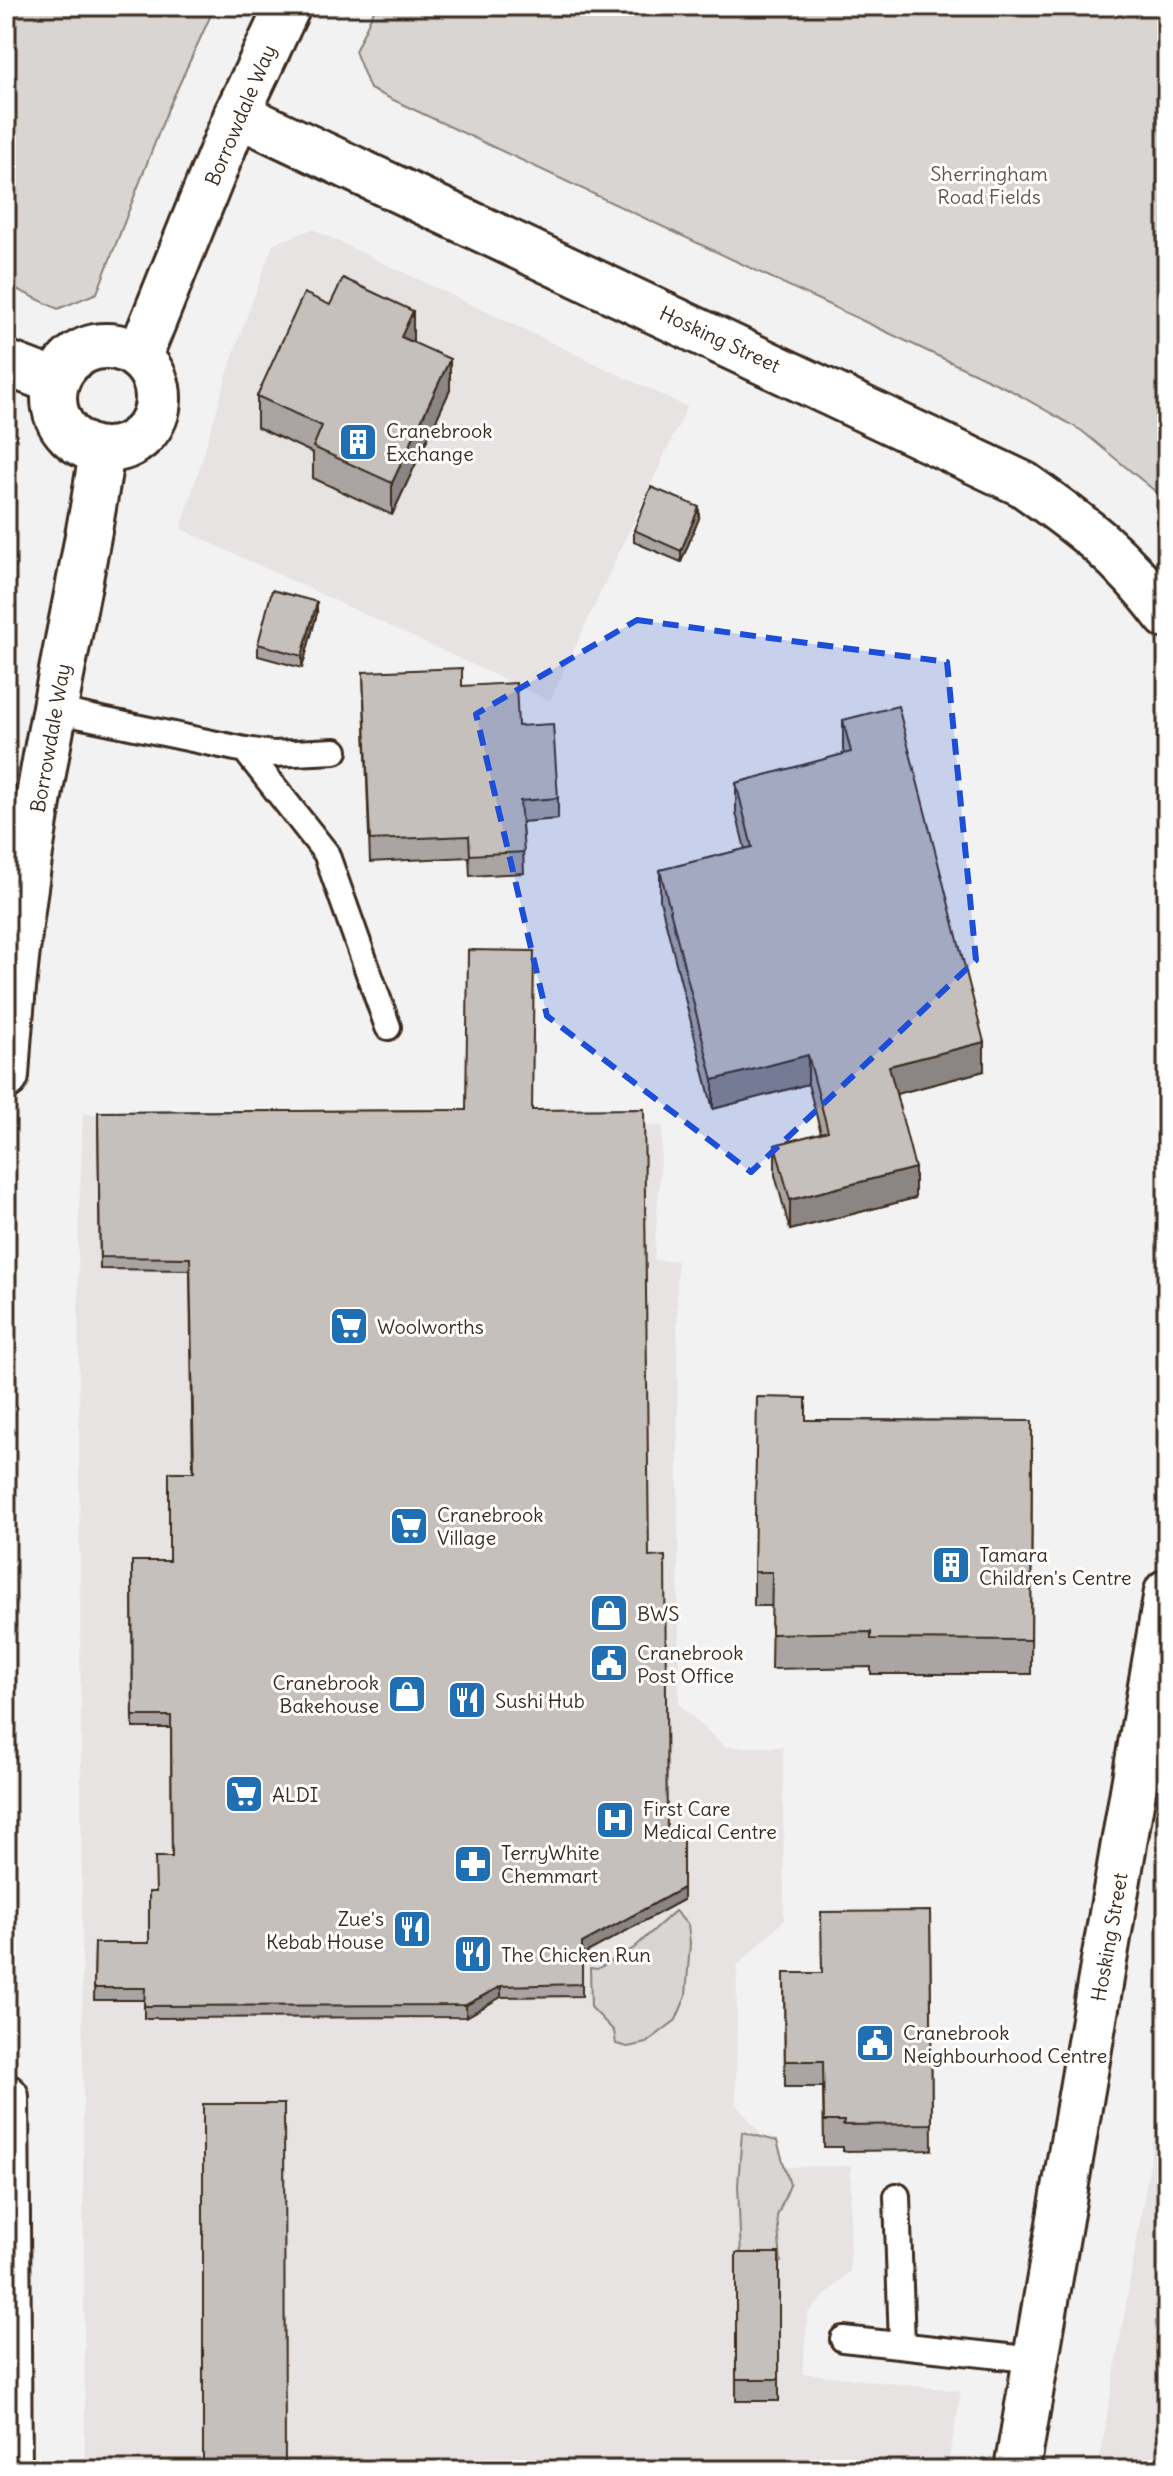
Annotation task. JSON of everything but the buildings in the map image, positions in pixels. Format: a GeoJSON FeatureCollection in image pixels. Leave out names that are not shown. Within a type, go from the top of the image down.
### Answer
{"type":"FeatureCollection","features":[{"type":"Feature","properties":{"kind":"street","name":"Borrowdale Way"},"geometry":{"type":"LineString","coordinates":[[139,357],[237,114],[288,6]]}},
{"type":"Feature","properties":{"kind":"street","name":"Hosking Street"},"geometry":{"type":"LineString","coordinates":[[237,114],[1023,484],[1098,537],[1137,576],[1167,616]]}},
{"type":"Feature","properties":{"kind":"street"},"geometry":{"type":"LineString","coordinates":[[107,345],[139,357],[156,385],[155,417],[134,442],[119,449],[87,447],[63,428],[56,413],[56,382],[63,367],[90,348],[107,345]]}},
{"type":"Feature","properties":{"kind":"street"},"geometry":{"type":"LineString","coordinates":[[6,363],[56,382]]}},
{"type":"Feature","properties":{"kind":"street","name":"Borrowdale Way"},"geometry":{"type":"LineString","coordinates":[[6,1076],[20,922],[54,710],[92,530],[102,450]]}},
{"type":"Feature","properties":{"kind":"street","name":"Hosking Street"},"geometry":{"type":"LineString","coordinates":[[1017,2470],[1167,1592]]}},
{"type":"Feature","properties":{"kind":"street"},"geometry":{"type":"LineString","coordinates":[[6,2097],[9,2470]]}},
{"type":"Feature","properties":{"kind":"lane"},"geometry":{"type":"LineString","coordinates":[[54,710],[245,750],[273,754],[335,751]]}},
{"type":"Feature","properties":{"kind":"lane"},"geometry":{"type":"LineString","coordinates":[[245,750],[326,853],[388,1027]]}},
{"type":"Feature","properties":{"kind":"lane"},"geometry":{"type":"LineString","coordinates":[[897,2196],[902,2345]]}},
{"type":"Feature","properties":{"kind":"lane"},"geometry":{"type":"LineString","coordinates":[[843,2339],[1036,2360]]}},
{"type":"Feature","properties":{"kind":"highlighted area"},"geometry":{"type":"Polygon","coordinates":[[[637,620],[947,662],[976,960],[751,1172],[547,1016],[476,714],[637,620]]]}},
{"type":"Feature","properties":{"kind":"shaded area"},"geometry":{"type":"Polygon","coordinates":[[[312,229],[687,407],[550,701],[181,529],[234,352],[273,244],[312,229]]]}},
{"type":"Feature","properties":{"kind":"shaded area"},"geometry":{"type":"Polygon","coordinates":[[[83,1114],[663,1126],[654,1260],[677,1261],[679,1704],[725,1747],[783,1747],[784,1920],[737,1966],[736,2104],[788,2167],[851,2166],[850,2271],[808,2313],[802,2373],[961,2391],[947,2470],[85,2470],[78,1241],[83,1114]]]}},
{"type":"Feature","properties":{"kind":"shaded area"},"geometry":{"type":"Polygon","coordinates":[[[1167,2061],[1167,2470],[1098,2470],[1158,2115],[1167,2061]]]}},
{"type":"Feature","properties":{"kind":"green space"},"geometry":{"type":"Polygon","coordinates":[[[6,6],[215,6],[168,109],[97,293],[58,309],[6,284],[6,6]]]}},
{"type":"Feature","properties":{"kind":"green space","name":"Sherringham Road Fields"},"geometry":{"type":"Polygon","coordinates":[[[376,6],[1167,6],[1167,501],[1082,431],[1010,390],[370,89],[355,51],[376,6]]]}},
{"type":"Feature","properties":{"kind":"green space"},"geometry":{"type":"Polygon","coordinates":[[[675,1911],[688,1925],[690,1943],[686,1996],[676,2020],[646,2043],[628,2047],[616,2044],[614,2031],[591,2007],[590,1968],[597,1969],[634,1948],[675,1911]]]}},
{"type":"Feature","properties":{"kind":"green space"},"geometry":{"type":"Polygon","coordinates":[[[742,2132],[777,2141],[790,2185],[777,2216],[781,2262],[759,2266],[741,2257],[738,2185],[742,2132]]]}},
{"type":"Feature","properties":{"kind":"place","name":"Cranebrook Exchange"},"geometry":{"type":"Point","coordinates":[358,442]}},
{"type":"Feature","properties":{"kind":"place","name":"Woolworths"},"geometry":{"type":"Point","coordinates":[349,1326]}},
{"type":"Feature","properties":{"kind":"place","name":"Cranebrook Village"},"geometry":{"type":"Point","coordinates":[409,1526]}},
{"type":"Feature","properties":{"kind":"place","name":"Tamara Children's Centre"},"geometry":{"type":"Point","coordinates":[951,1565]}},
{"type":"Feature","properties":{"kind":"place","name":"BWS"},"geometry":{"type":"Point","coordinates":[609,1613]}},
{"type":"Feature","properties":{"kind":"place","name":"Cranebrook Post Office"},"geometry":{"type":"Point","coordinates":[609,1663]}},
{"type":"Feature","properties":{"kind":"place","name":"Cranebrook Bakehouse"},"geometry":{"type":"Point","coordinates":[407,1694]}},
{"type":"Feature","properties":{"kind":"place","name":"Sushi Hub"},"geometry":{"type":"Point","coordinates":[467,1700]}},
{"type":"Feature","properties":{"kind":"place","name":"ALDI"},"geometry":{"type":"Point","coordinates":[244,1794]}},
{"type":"Feature","properties":{"kind":"place","name":"First Care Medical Centre"},"geometry":{"type":"Point","coordinates":[615,1820]}},
{"type":"Feature","properties":{"kind":"place","name":"TerryWhite Chemmart"},"geometry":{"type":"Point","coordinates":[473,1864]}},
{"type":"Feature","properties":{"kind":"place","name":"Zue's Kebab House"},"geometry":{"type":"Point","coordinates":[412,1929]}},
{"type":"Feature","properties":{"kind":"place","name":"The Chicken Run"},"geometry":{"type":"Point","coordinates":[473,1954]}},
{"type":"Feature","properties":{"kind":"place","name":"Cranebrook Neighbourhood Centre"},"geometry":{"type":"Point","coordinates":[875,2043]}}]}
